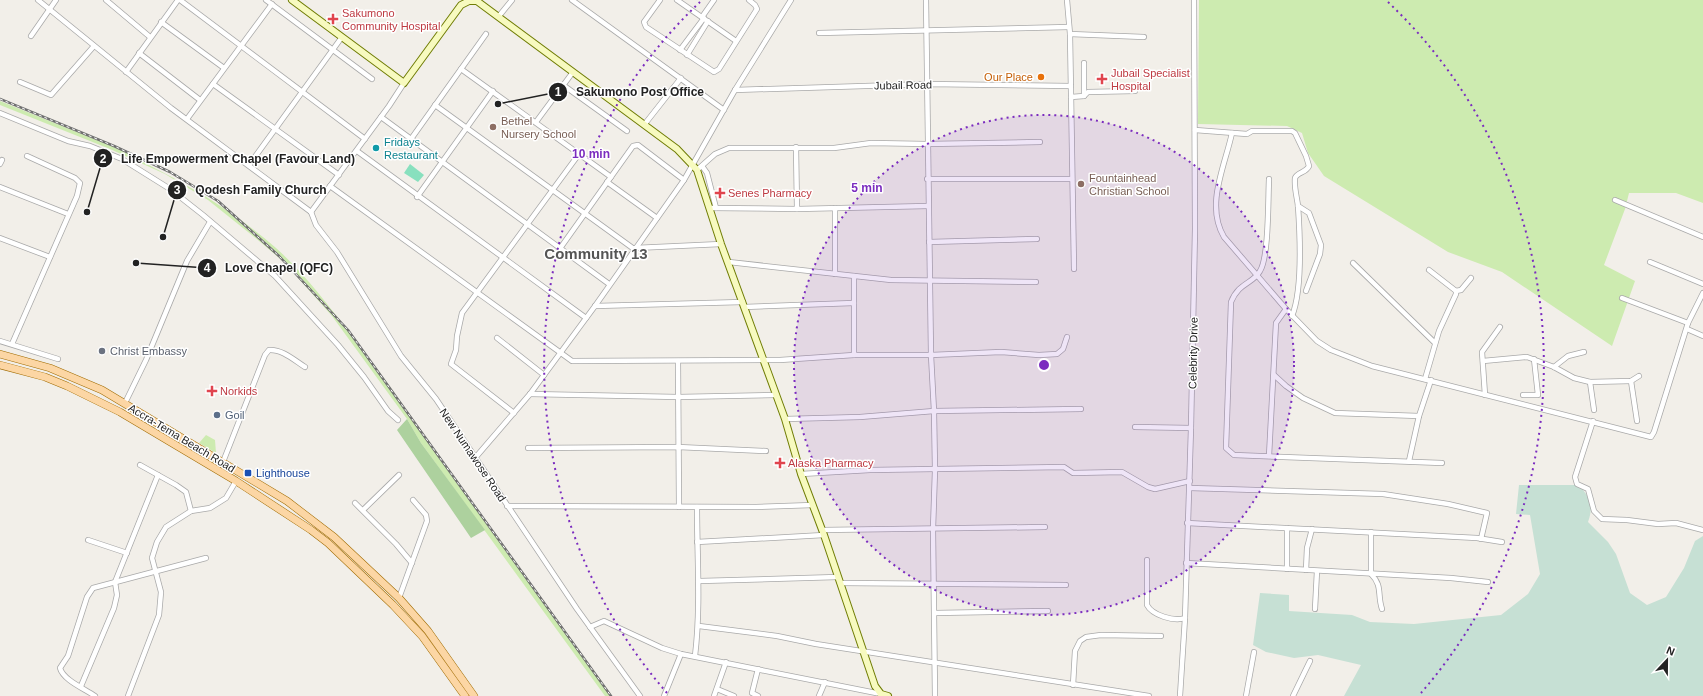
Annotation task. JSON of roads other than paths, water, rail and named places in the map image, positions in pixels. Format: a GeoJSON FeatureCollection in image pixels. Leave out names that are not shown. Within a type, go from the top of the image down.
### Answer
{"type":"FeatureCollection","features":[{"type":"Feature","properties":{"kind":"main road","name":"Accra-Tema Beach Road"},"geometry":{"type":"LineString","coordinates":[[0,354],[63,373],[125,403],[223,462],[287,502],[317,523],[399,598],[428,631],[474,696]]}},
{"type":"Feature","properties":{"kind":"main road","name":"Accra-Tema Beach Road"},"geometry":{"type":"LineString","coordinates":[[0,365],[45,377],[120,412],[282,509],[333,548],[393,605],[422,636],[465,696]]}},
{"type":"Feature","properties":{"kind":"main road"},"geometry":{"type":"LineString","coordinates":[[120,412],[125,403]]}},
{"type":"Feature","properties":{"kind":"street"},"geometry":{"type":"LineString","coordinates":[[38,0],[126,72],[311,212],[357,151],[404,83],[462,5],[469,1],[476,0],[500,16],[677,149],[692,164],[699,168],[713,208],[721,244],[729,262],[776,395],[875,686],[880,694]]}},
{"type":"Feature","properties":{"kind":"street"},"geometry":{"type":"LineString","coordinates":[[30,36],[56,0]]}},
{"type":"Feature","properties":{"kind":"street"},"geometry":{"type":"LineString","coordinates":[[106,0],[150,36]]}},
{"type":"Feature","properties":{"kind":"street"},"geometry":{"type":"LineString","coordinates":[[126,72],[150,36],[179,0],[365,139]]}},
{"type":"Feature","properties":{"kind":"street"},"geometry":{"type":"LineString","coordinates":[[266,0],[372,79]]}},
{"type":"Feature","properties":{"kind":"street"},"geometry":{"type":"LineString","coordinates":[[292,0],[404,83]]}},
{"type":"Feature","properties":{"kind":"street"},"geometry":{"type":"LineString","coordinates":[[500,16],[512,0]]}},
{"type":"Feature","properties":{"kind":"street"},"geometry":{"type":"LineString","coordinates":[[572,0],[724,110]]}},
{"type":"Feature","properties":{"kind":"street"},"geometry":{"type":"LineString","coordinates":[[660,0],[644,25],[711,71],[717,72],[757,9],[750,0]]}},
{"type":"Feature","properties":{"kind":"street"},"geometry":{"type":"LineString","coordinates":[[677,0],[736,41]]}},
{"type":"Feature","properties":{"kind":"street"},"geometry":{"type":"LineString","coordinates":[[687,55],[714,0]]}},
{"type":"Feature","properties":{"kind":"street"},"geometry":{"type":"LineString","coordinates":[[475,458],[530,394],[561,353],[684,180],[735,90],[791,0]]}},
{"type":"Feature","properties":{"kind":"street"},"geometry":{"type":"LineString","coordinates":[[926,0],[928,84],[927,179],[935,470],[933,529],[935,585],[935,696]]}},
{"type":"Feature","properties":{"kind":"street"},"geometry":{"type":"LineString","coordinates":[[1067,0],[1070,34],[1074,269]]}},
{"type":"Feature","properties":{"kind":"street","name":"Celebrity Drive"},"geometry":{"type":"LineString","coordinates":[[1180,696],[1185,618],[1187,523],[1192,428],[1195,228],[1194,0]]}},
{"type":"Feature","properties":{"kind":"street"},"geometry":{"type":"LineString","coordinates":[[187,119],[272,4]]}},
{"type":"Feature","properties":{"kind":"street"},"geometry":{"type":"LineString","coordinates":[[680,50],[705,19]]}},
{"type":"Feature","properties":{"kind":"street"},"geometry":{"type":"LineString","coordinates":[[161,22],[224,68]]}},
{"type":"Feature","properties":{"kind":"street"},"geometry":{"type":"LineString","coordinates":[[819,33],[1069,27]]}},
{"type":"Feature","properties":{"kind":"street"},"geometry":{"type":"LineString","coordinates":[[411,139],[486,34]]}},
{"type":"Feature","properties":{"kind":"street"},"geometry":{"type":"LineString","coordinates":[[1070,34],[1144,37]]}},
{"type":"Feature","properties":{"kind":"street"},"geometry":{"type":"LineString","coordinates":[[249,165],[342,37]]}},
{"type":"Feature","properties":{"kind":"street"},"geometry":{"type":"LineString","coordinates":[[20,82],[51,95],[94,46]]}},
{"type":"Feature","properties":{"kind":"street"},"geometry":{"type":"LineString","coordinates":[[139,53],[200,100]]}},
{"type":"Feature","properties":{"kind":"street"},"geometry":{"type":"LineString","coordinates":[[1084,63],[1084,96]]}},
{"type":"Feature","properties":{"kind":"street"},"geometry":{"type":"LineString","coordinates":[[462,69],[611,177]]}},
{"type":"Feature","properties":{"kind":"street"},"geometry":{"type":"LineString","coordinates":[[536,122],[573,72]]}},
{"type":"Feature","properties":{"kind":"street"},"geometry":{"type":"LineString","coordinates":[[644,125],[681,78]]}},
{"type":"Feature","properties":{"kind":"street"},"geometry":{"type":"LineString","coordinates":[[213,84],[338,176]]}},
{"type":"Feature","properties":{"kind":"street","name":"Jubail Road"},"geometry":{"type":"LineString","coordinates":[[735,90],[928,84],[1070,86]]}},
{"type":"Feature","properties":{"kind":"street"},"geometry":{"type":"LineString","coordinates":[[563,85],[627,131]]}},
{"type":"Feature","properties":{"kind":"street"},"geometry":{"type":"LineString","coordinates":[[1071,97],[1084,96],[1088,92],[1135,90]]}},
{"type":"Feature","properties":{"kind":"street"},"geometry":{"type":"LineString","coordinates":[[417,197],[493,91]]}},
{"type":"Feature","properties":{"kind":"street"},"geometry":{"type":"LineString","coordinates":[[435,105],[635,249],[721,244]]}},
{"type":"Feature","properties":{"kind":"street"},"geometry":{"type":"LineString","coordinates":[[0,113],[68,140],[90,146],[122,159],[170,189],[275,276],[338,345],[364,377],[388,411],[398,420]]}},
{"type":"Feature","properties":{"kind":"street"},"geometry":{"type":"LineString","coordinates":[[381,117],[609,284]]}},
{"type":"Feature","properties":{"kind":"street"},"geometry":{"type":"LineString","coordinates":[[1195,130],[1247,134],[1252,130],[1292,131],[1295,133],[1309,166],[1307,170],[1296,175],[1295,178],[1298,206],[1300,265],[1296,303],[1292,316]]}},
{"type":"Feature","properties":{"kind":"street"},"geometry":{"type":"LineString","coordinates":[[1232,133],[1220,180],[1216,214],[1218,228],[1224,237],[1292,316],[1317,341],[1331,350],[1372,366],[1593,421],[1651,437],[1654,432],[1688,323],[1703,294]]}},
{"type":"Feature","properties":{"kind":"street"},"geometry":{"type":"LineString","coordinates":[[699,168],[715,154],[730,148],[839,148],[871,143],[927,144],[1040,142]]}},
{"type":"Feature","properties":{"kind":"street"},"geometry":{"type":"LineString","coordinates":[[561,248],[630,148],[636,145],[684,180]]}},
{"type":"Feature","properties":{"kind":"street"},"geometry":{"type":"LineString","coordinates":[[796,147],[797,209]]}},
{"type":"Feature","properties":{"kind":"street"},"geometry":{"type":"LineString","coordinates":[[357,151],[417,197],[586,318]]}},
{"type":"Feature","properties":{"kind":"street"},"geometry":{"type":"LineString","coordinates":[[514,413],[451,364],[456,350],[457,336],[462,313],[464,308],[478,293],[579,154]]}},
{"type":"Feature","properties":{"kind":"street"},"geometry":{"type":"LineString","coordinates":[[12,344],[77,196],[80,183],[75,178],[27,156]]}},
{"type":"Feature","properties":{"kind":"street"},"geometry":{"type":"LineString","coordinates":[[927,179],[1072,179]]}},
{"type":"Feature","properties":{"kind":"street"},"geometry":{"type":"LineString","coordinates":[[1269,179],[1264,258],[1261,271],[1257,276],[1240,288],[1231,302],[1226,448],[1234,455],[1409,461],[1442,464]]}},
{"type":"Feature","properties":{"kind":"street"},"geometry":{"type":"LineString","coordinates":[[607,182],[657,218]]}},
{"type":"Feature","properties":{"kind":"street"},"geometry":{"type":"LineString","coordinates":[[330,186],[561,353],[567,359],[576,362],[763,360],[854,354],[931,355],[1001,352],[1039,355],[1057,354],[1063,349],[1066,337]]}},
{"type":"Feature","properties":{"kind":"street"},"geometry":{"type":"LineString","coordinates":[[0,187],[68,214]]}},
{"type":"Feature","properties":{"kind":"street"},"geometry":{"type":"LineString","coordinates":[[1615,200],[1703,237]]}},
{"type":"Feature","properties":{"kind":"street"},"geometry":{"type":"LineString","coordinates":[[713,208],[797,209],[928,206]]}},
{"type":"Feature","properties":{"kind":"street"},"geometry":{"type":"LineString","coordinates":[[1298,206],[1309,213],[1321,245],[1320,254],[1306,291]]}},
{"type":"Feature","properties":{"kind":"street"},"geometry":{"type":"LineString","coordinates":[[835,208],[835,274]]}},
{"type":"Feature","properties":{"kind":"street","name":"New Numawose Road"},"geometry":{"type":"LineString","coordinates":[[311,212],[316,225],[337,252],[401,356],[436,399],[610,657],[640,696]]}},
{"type":"Feature","properties":{"kind":"street"},"geometry":{"type":"LineString","coordinates":[[125,403],[146,360],[187,261],[210,222]]}},
{"type":"Feature","properties":{"kind":"street"},"geometry":{"type":"LineString","coordinates":[[0,238],[50,257]]}},
{"type":"Feature","properties":{"kind":"street"},"geometry":{"type":"LineString","coordinates":[[929,242],[1037,239]]}},
{"type":"Feature","properties":{"kind":"street"},"geometry":{"type":"LineString","coordinates":[[729,262],[854,276],[931,281],[1036,282]]}},
{"type":"Feature","properties":{"kind":"street"},"geometry":{"type":"LineString","coordinates":[[1650,262],[1703,284]]}},
{"type":"Feature","properties":{"kind":"street"},"geometry":{"type":"LineString","coordinates":[[1354,263],[1435,343]]}},
{"type":"Feature","properties":{"kind":"street"},"geometry":{"type":"LineString","coordinates":[[1429,270],[1456,291]]}},
{"type":"Feature","properties":{"kind":"street"},"geometry":{"type":"LineString","coordinates":[[854,276],[854,354]]}},
{"type":"Feature","properties":{"kind":"street"},"geometry":{"type":"LineString","coordinates":[[1456,291],[1461,290],[1471,278]]}},
{"type":"Feature","properties":{"kind":"street"},"geometry":{"type":"LineString","coordinates":[[1425,379],[1435,343],[1456,297],[1456,291]]}},
{"type":"Feature","properties":{"kind":"street"},"geometry":{"type":"LineString","coordinates":[[1622,298],[1688,323]]}},
{"type":"Feature","properties":{"kind":"street"},"geometry":{"type":"LineString","coordinates":[[595,306],[854,303]]}},
{"type":"Feature","properties":{"kind":"street"},"geometry":{"type":"LineString","coordinates":[[1269,456],[1276,323],[1286,309]]}},
{"type":"Feature","properties":{"kind":"street"},"geometry":{"type":"LineString","coordinates":[[1485,395],[1483,361],[1484,348],[1500,327]]}},
{"type":"Feature","properties":{"kind":"street"},"geometry":{"type":"LineString","coordinates":[[1687,329],[1703,336]]}},
{"type":"Feature","properties":{"kind":"street"},"geometry":{"type":"LineString","coordinates":[[497,338],[544,374]]}},
{"type":"Feature","properties":{"kind":"street"},"geometry":{"type":"LineString","coordinates":[[0,341],[58,359]]}},
{"type":"Feature","properties":{"kind":"street"},"geometry":{"type":"LineString","coordinates":[[223,462],[265,355],[269,350],[275,350],[288,356],[305,367]]}},
{"type":"Feature","properties":{"kind":"street"},"geometry":{"type":"LineString","coordinates":[[1554,366],[1568,356],[1584,352]]}},
{"type":"Feature","properties":{"kind":"street"},"geometry":{"type":"LineString","coordinates":[[1483,361],[1521,357],[1534,359],[1554,366],[1574,378],[1590,382],[1631,381],[1639,376]]}},
{"type":"Feature","properties":{"kind":"street"},"geometry":{"type":"LineString","coordinates":[[1523,395],[1537,397],[1538,395],[1534,359]]}},
{"type":"Feature","properties":{"kind":"street"},"geometry":{"type":"LineString","coordinates":[[678,362],[679,506]]}},
{"type":"Feature","properties":{"kind":"street"},"geometry":{"type":"LineString","coordinates":[[1274,375],[1303,398],[1325,410],[1335,413],[1419,416]]}},
{"type":"Feature","properties":{"kind":"street"},"geometry":{"type":"LineString","coordinates":[[1409,461],[1419,416],[1431,380]]}},
{"type":"Feature","properties":{"kind":"street"},"geometry":{"type":"LineString","coordinates":[[1631,381],[1637,421]]}},
{"type":"Feature","properties":{"kind":"street"},"geometry":{"type":"LineString","coordinates":[[1590,382],[1594,410]]}},
{"type":"Feature","properties":{"kind":"street"},"geometry":{"type":"LineString","coordinates":[[530,394],[678,397],[776,395]]}},
{"type":"Feature","properties":{"kind":"street"},"geometry":{"type":"LineString","coordinates":[[784,419],[860,417],[934,411],[1080,409]]}},
{"type":"Feature","properties":{"kind":"street"},"geometry":{"type":"LineString","coordinates":[[1593,421],[1575,477],[1577,484],[1588,489],[1592,505],[1598,516],[1607,521],[1627,520],[1658,524],[1670,522],[1703,530]]}},
{"type":"Feature","properties":{"kind":"street"},"geometry":{"type":"LineString","coordinates":[[1135,427],[1192,428]]}},
{"type":"Feature","properties":{"kind":"street"},"geometry":{"type":"LineString","coordinates":[[528,448],[678,447],[766,451]]}},
{"type":"Feature","properties":{"kind":"street"},"geometry":{"type":"LineString","coordinates":[[140,465],[186,492],[191,511]]}},
{"type":"Feature","properties":{"kind":"street"},"geometry":{"type":"LineString","coordinates":[[802,474],[870,470],[1064,467],[1073,473],[1122,472],[1148,487],[1155,489],[1190,481]]}},
{"type":"Feature","properties":{"kind":"street"},"geometry":{"type":"LineString","coordinates":[[81,686],[117,601],[115,582],[158,475]]}},
{"type":"Feature","properties":{"kind":"street"},"geometry":{"type":"LineString","coordinates":[[363,510],[399,475]]}},
{"type":"Feature","properties":{"kind":"street"},"geometry":{"type":"LineString","coordinates":[[128,696],[159,615],[160,592],[154,572],[152,558],[160,534],[166,527],[191,511],[210,508],[219,504],[226,498],[236,481]]}},
{"type":"Feature","properties":{"kind":"street"},"geometry":{"type":"LineString","coordinates":[[1190,488],[1401,495],[1487,513],[1481,538]]}},
{"type":"Feature","properties":{"kind":"street"},"geometry":{"type":"LineString","coordinates":[[399,598],[427,518],[413,500]]}},
{"type":"Feature","properties":{"kind":"street"},"geometry":{"type":"LineString","coordinates":[[355,503],[412,563]]}},
{"type":"Feature","properties":{"kind":"street"},"geometry":{"type":"LineString","coordinates":[[507,506],[697,507],[813,505]]}},
{"type":"Feature","properties":{"kind":"street"},"geometry":{"type":"LineString","coordinates":[[695,656],[699,626],[700,581],[697,542],[697,507]]}},
{"type":"Feature","properties":{"kind":"street"},"geometry":{"type":"LineString","coordinates":[[1187,523],[1481,538],[1502,542]]}},
{"type":"Feature","properties":{"kind":"street"},"geometry":{"type":"LineString","coordinates":[[697,542],[823,532],[1045,527]]}},
{"type":"Feature","properties":{"kind":"street"},"geometry":{"type":"LineString","coordinates":[[1287,528],[1287,569]]}},
{"type":"Feature","properties":{"kind":"street"},"geometry":{"type":"LineString","coordinates":[[1306,570],[1307,548],[1312,529]]}},
{"type":"Feature","properties":{"kind":"street"},"geometry":{"type":"LineString","coordinates":[[1371,532],[1371,574],[1378,580],[1382,608]]}},
{"type":"Feature","properties":{"kind":"street"},"geometry":{"type":"LineString","coordinates":[[88,540],[127,553]]}},
{"type":"Feature","properties":{"kind":"street"},"geometry":{"type":"LineString","coordinates":[[95,696],[62,673],[61,664],[68,656],[87,597],[93,588],[206,558]]}},
{"type":"Feature","properties":{"kind":"street"},"geometry":{"type":"LineString","coordinates":[[1147,560],[1148,608],[1167,617],[1185,618]]}},
{"type":"Feature","properties":{"kind":"street"},"geometry":{"type":"LineString","coordinates":[[1186,563],[1488,582]]}},
{"type":"Feature","properties":{"kind":"street"},"geometry":{"type":"LineString","coordinates":[[1315,609],[1317,571]]}},
{"type":"Feature","properties":{"kind":"street"},"geometry":{"type":"LineString","coordinates":[[700,581],[839,580],[935,585],[1066,585]]}},
{"type":"Feature","properties":{"kind":"street"},"geometry":{"type":"LineString","coordinates":[[935,613],[1048,611]]}},
{"type":"Feature","properties":{"kind":"street"},"geometry":{"type":"LineString","coordinates":[[590,627],[604,621],[662,648],[681,654],[888,696]]}},
{"type":"Feature","properties":{"kind":"street"},"geometry":{"type":"LineString","coordinates":[[699,626],[777,636],[1073,686],[1149,696]]}},
{"type":"Feature","properties":{"kind":"street"},"geometry":{"type":"LineString","coordinates":[[1073,686],[1075,651],[1080,641],[1086,637],[1101,635],[1161,636]]}},
{"type":"Feature","properties":{"kind":"street"},"geometry":{"type":"LineString","coordinates":[[1246,696],[1254,652]]}},
{"type":"Feature","properties":{"kind":"street"},"geometry":{"type":"LineString","coordinates":[[664,696],[681,654]]}},
{"type":"Feature","properties":{"kind":"street"},"geometry":{"type":"LineString","coordinates":[[1293,696],[1310,660]]}},
{"type":"Feature","properties":{"kind":"street"},"geometry":{"type":"LineString","coordinates":[[714,696],[726,662]]}},
{"type":"Feature","properties":{"kind":"street"},"geometry":{"type":"LineString","coordinates":[[758,669],[751,695],[758,696]]}},
{"type":"Feature","properties":{"kind":"street"},"geometry":{"type":"LineString","coordinates":[[819,696],[825,682]]}},
{"type":"Feature","properties":{"kind":"street"},"geometry":{"type":"LineString","coordinates":[[717,689],[734,696]]}},
{"type":"Feature","properties":{"kind":"railway"},"geometry":{"type":"LineString","coordinates":[[0,99],[114,146],[170,172],[218,201],[279,256],[348,330],[611,696]]}},
{"type":"Feature","properties":{"kind":"place","name":"Sakumono Community Hospital"},"geometry":{"type":"Point","coordinates":[333,19]}},
{"type":"Feature","properties":{"kind":"place","name":"Our Place"},"geometry":{"type":"Point","coordinates":[1041,77]}},
{"type":"Feature","properties":{"kind":"place","name":"Jubail Specialist Hospital"},"geometry":{"type":"Point","coordinates":[1102,79]}},
{"type":"Feature","properties":{"kind":"place","name":"Sakumono Post Office"},"geometry":{"type":"Point","coordinates":[498,104]}},
{"type":"Feature","properties":{"kind":"place","name":"Bethel Nursery School"},"geometry":{"type":"Point","coordinates":[493,127]}},
{"type":"Feature","properties":{"kind":"place","name":"Fridays Restaurant"},"geometry":{"type":"Point","coordinates":[376,148]}},
{"type":"Feature","properties":{"kind":"place","name":"Fountainhead Christian School"},"geometry":{"type":"Point","coordinates":[1081,184]}},
{"type":"Feature","properties":{"kind":"place","name":"Senes Pharmacy"},"geometry":{"type":"Point","coordinates":[720,193]}},
{"type":"Feature","properties":{"kind":"place","name":"Life Empowerment Chapel (Favour Land)"},"geometry":{"type":"Point","coordinates":[87,212]}},
{"type":"Feature","properties":{"kind":"place","name":"Qodesh Family Church"},"geometry":{"type":"Point","coordinates":[163,237]}},
{"type":"Feature","properties":{"kind":"place","name":"Love Chapel (QFC)"},"geometry":{"type":"Point","coordinates":[136,263]}},
{"type":"Feature","properties":{"kind":"place","name":"Christ Embassy"},"geometry":{"type":"Point","coordinates":[102,351]}},
{"type":"Feature","properties":{"kind":"place","name":"Norkids"},"geometry":{"type":"Point","coordinates":[212,391]}},
{"type":"Feature","properties":{"kind":"place","name":"Goil"},"geometry":{"type":"Point","coordinates":[217,415]}},
{"type":"Feature","properties":{"kind":"place","name":"Alaska Pharmacy"},"geometry":{"type":"Point","coordinates":[780,463]}},
{"type":"Feature","properties":{"kind":"place","name":"Lighthouse"},"geometry":{"type":"Point","coordinates":[248,473]}},
{"type":"Feature","properties":{"kind":"district","name":"Community 13"},"geometry":{"type":"Point","coordinates":[596,254]}}]}
